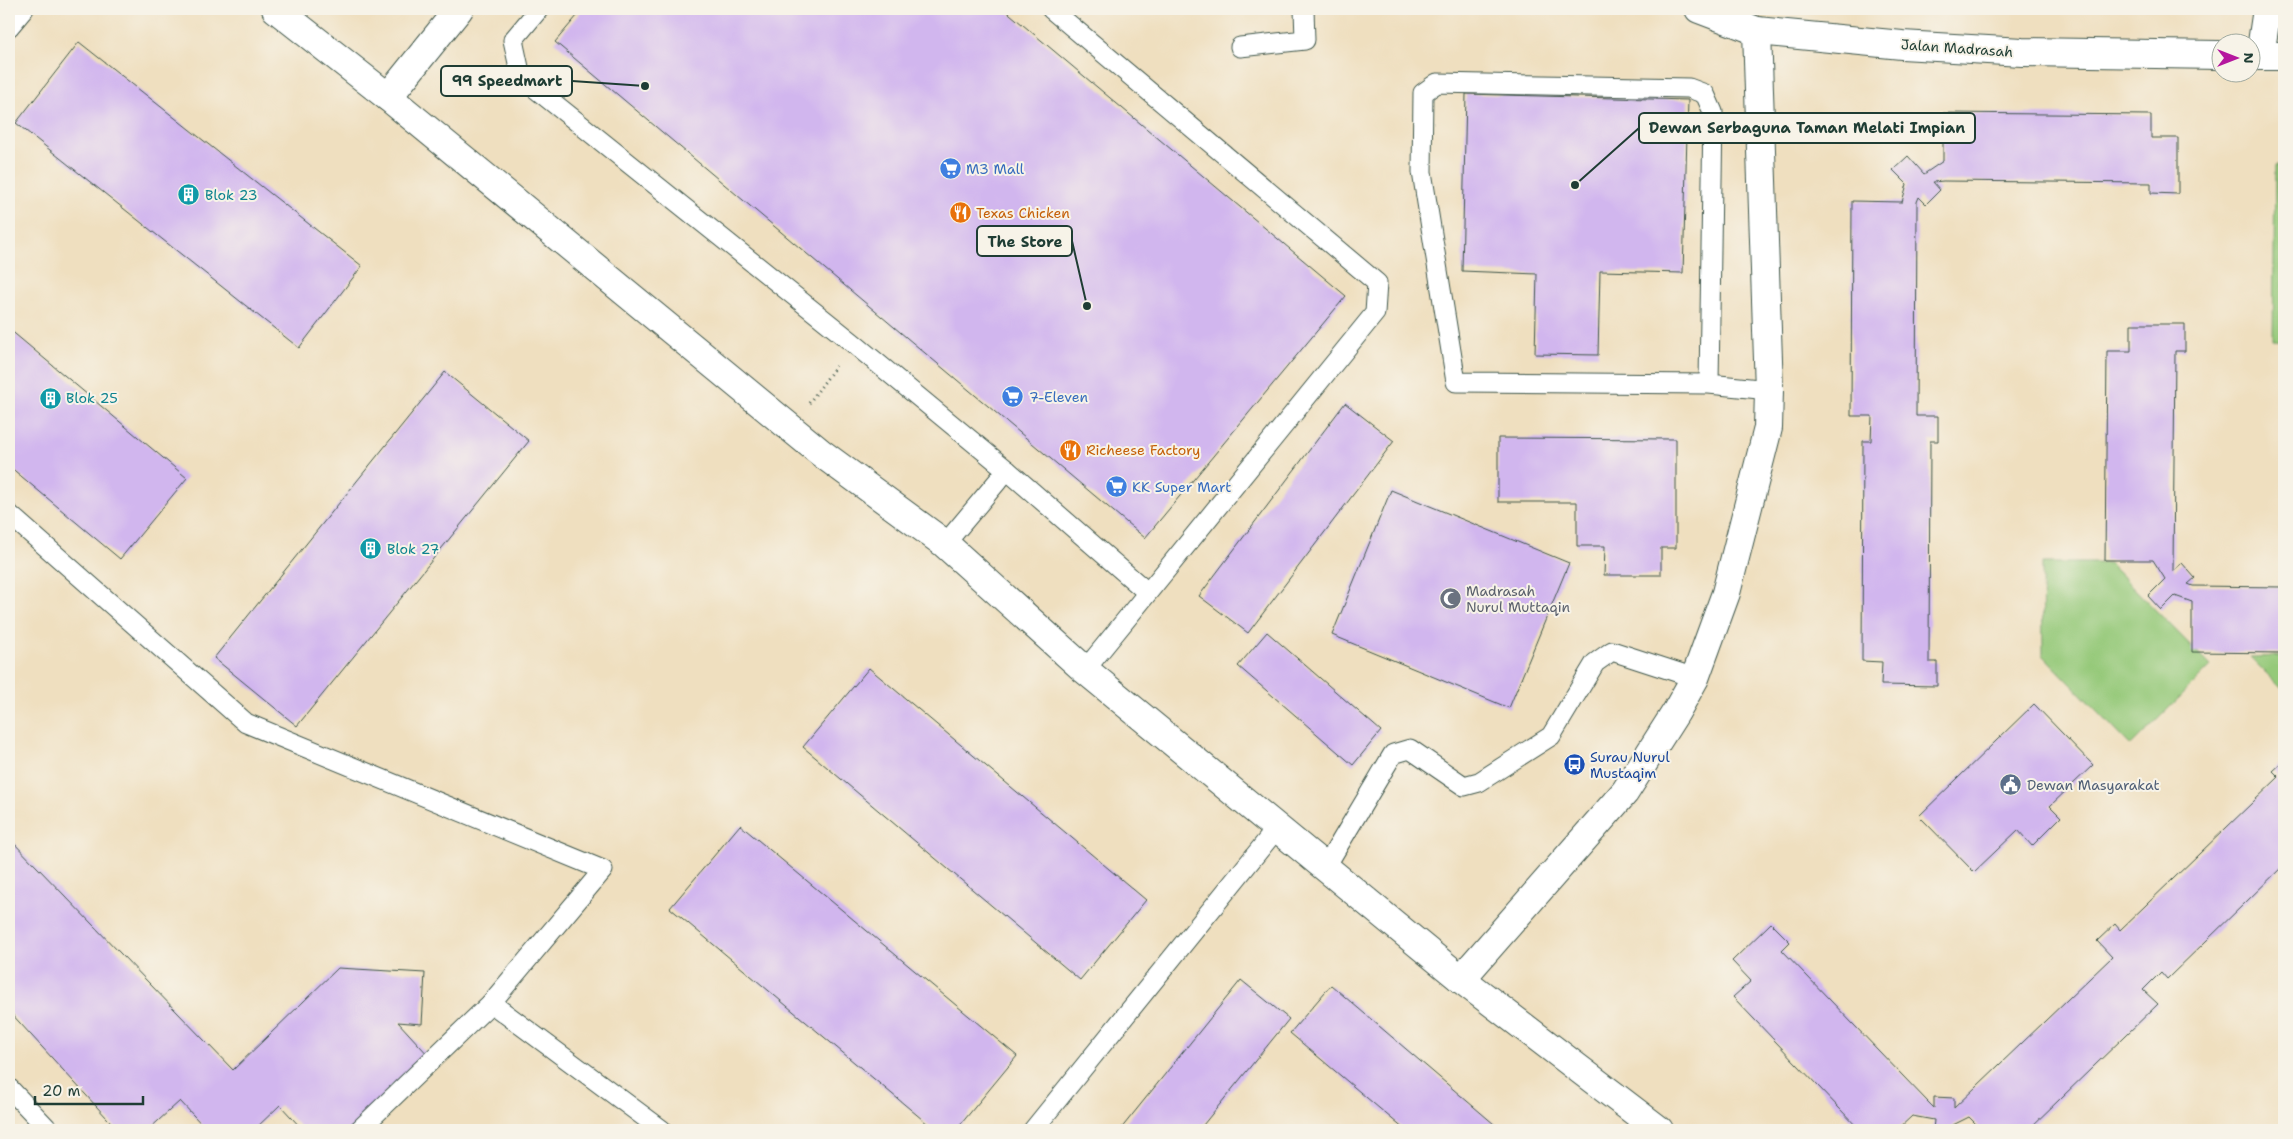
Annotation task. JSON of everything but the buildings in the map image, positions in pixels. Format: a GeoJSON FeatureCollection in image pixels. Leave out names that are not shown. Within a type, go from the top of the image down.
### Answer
{"type":"FeatureCollection","features":[{"type":"Feature","properties":{"kind":"street"},"geometry":{"type":"LineString","coordinates":[[276,9],[388,97],[821,453],[945,544],[1085,670],[1461,979],[1659,1130]]}},
{"type":"Feature","properties":{"kind":"street"},"geometry":{"type":"LineString","coordinates":[[388,97],[459,9]]}},
{"type":"Feature","properties":{"kind":"street","name":"Jalan Madrasah"},"geometry":{"type":"LineString","coordinates":[[1699,9],[1757,31],[1902,45],[2022,52],[2210,55]]}},
{"type":"Feature","properties":{"kind":"street"},"geometry":{"type":"LineString","coordinates":[[2265,56],[2267,9]]}},
{"type":"Feature","properties":{"kind":"street"},"geometry":{"type":"LineString","coordinates":[[1461,979],[1625,792],[1672,720],[1695,678],[1729,584],[1768,428],[1769,390],[1757,31]]}},
{"type":"Feature","properties":{"kind":"lane"},"geometry":{"type":"LineString","coordinates":[[9,27],[24,9]]}},
{"type":"Feature","properties":{"kind":"lane"},"geometry":{"type":"LineString","coordinates":[[539,9],[513,40],[521,78],[853,343],[950,425],[1007,470],[1147,592]]}},
{"type":"Feature","properties":{"kind":"lane"},"geometry":{"type":"LineString","coordinates":[[1051,9],[1377,283],[1375,313],[1085,670]]}},
{"type":"Feature","properties":{"kind":"lane"},"geometry":{"type":"LineString","coordinates":[[1240,47],[1305,40],[1304,9]]}},
{"type":"Feature","properties":{"kind":"lane"},"geometry":{"type":"LineString","coordinates":[[1709,384],[1713,112],[1705,94],[1689,88],[1437,83],[1423,93],[1422,172],[1456,382],[1709,384],[1769,390]]}},
{"type":"Feature","properties":{"kind":"lane"},"geometry":{"type":"LineString","coordinates":[[945,544],[1007,470]]}},
{"type":"Feature","properties":{"kind":"lane"},"geometry":{"type":"LineString","coordinates":[[9,514],[246,723],[603,870],[491,1003],[359,1130]]}},
{"type":"Feature","properties":{"kind":"lane"},"geometry":{"type":"LineString","coordinates":[[1326,868],[1393,754],[1410,749],[1464,786],[1472,784],[1479,782],[1551,736],[1595,663],[1612,651],[1695,678]]}},
{"type":"Feature","properties":{"kind":"lane"},"geometry":{"type":"LineString","coordinates":[[1033,1130],[1277,828]]}},
{"type":"Feature","properties":{"kind":"lane"},"geometry":{"type":"LineString","coordinates":[[491,1003],[662,1130]]}},
{"type":"Feature","properties":{"kind":"lane"},"geometry":{"type":"LineString","coordinates":[[9,1088],[49,1130]]}},
{"type":"Feature","properties":{"kind":"path"},"geometry":{"type":"LineString","coordinates":[[791,428],[853,343]]}},
{"type":"Feature","properties":{"kind":"green space"},"geometry":{"type":"Polygon","coordinates":[[[2275,166],[2284,166],[2284,341],[2273,340],[2275,166]]]}},
{"type":"Feature","properties":{"kind":"green space"},"geometry":{"type":"Polygon","coordinates":[[[2042,563],[2109,563],[2211,666],[2131,746],[2043,655],[2042,563]]]}},
{"type":"Feature","properties":{"kind":"green space"},"geometry":{"type":"Polygon","coordinates":[[[2284,656],[2284,691],[2250,657],[2284,656]]]}},
{"type":"Feature","properties":{"kind":"place","name":"99 Speedmart"},"geometry":{"type":"Point","coordinates":[645,86]}},
{"type":"Feature","properties":{"kind":"place","name":"M3 Mall"},"geometry":{"type":"Point","coordinates":[950,169]}},
{"type":"Feature","properties":{"kind":"place","name":"Dewan Serbaguna Taman Melati Impian"},"geometry":{"type":"Point","coordinates":[1575,185]}},
{"type":"Feature","properties":{"kind":"place","name":"Blok 23"},"geometry":{"type":"Point","coordinates":[189,195]}},
{"type":"Feature","properties":{"kind":"place","name":"Texas Chicken"},"geometry":{"type":"Point","coordinates":[960,213]}},
{"type":"Feature","properties":{"kind":"place","name":"The Store"},"geometry":{"type":"Point","coordinates":[1087,306]}},
{"type":"Feature","properties":{"kind":"place","name":"7-Eleven"},"geometry":{"type":"Point","coordinates":[1013,397]}},
{"type":"Feature","properties":{"kind":"place","name":"Blok 25"},"geometry":{"type":"Point","coordinates":[50,398]}},
{"type":"Feature","properties":{"kind":"place","name":"Richeese Factory"},"geometry":{"type":"Point","coordinates":[1070,450]}},
{"type":"Feature","properties":{"kind":"place","name":"KK Super Mart"},"geometry":{"type":"Point","coordinates":[1116,487]}},
{"type":"Feature","properties":{"kind":"place","name":"Blok 27"},"geometry":{"type":"Point","coordinates":[371,549]}},
{"type":"Feature","properties":{"kind":"place","name":"Madrasah Nurul Muttaqin"},"geometry":{"type":"Point","coordinates":[1450,599]}},
{"type":"Feature","properties":{"kind":"place","name":"Surau Nurul Mustaqim"},"geometry":{"type":"Point","coordinates":[1574,765]}},
{"type":"Feature","properties":{"kind":"place","name":"Dewan Masyarakat"},"geometry":{"type":"Point","coordinates":[2011,785]}}]}
